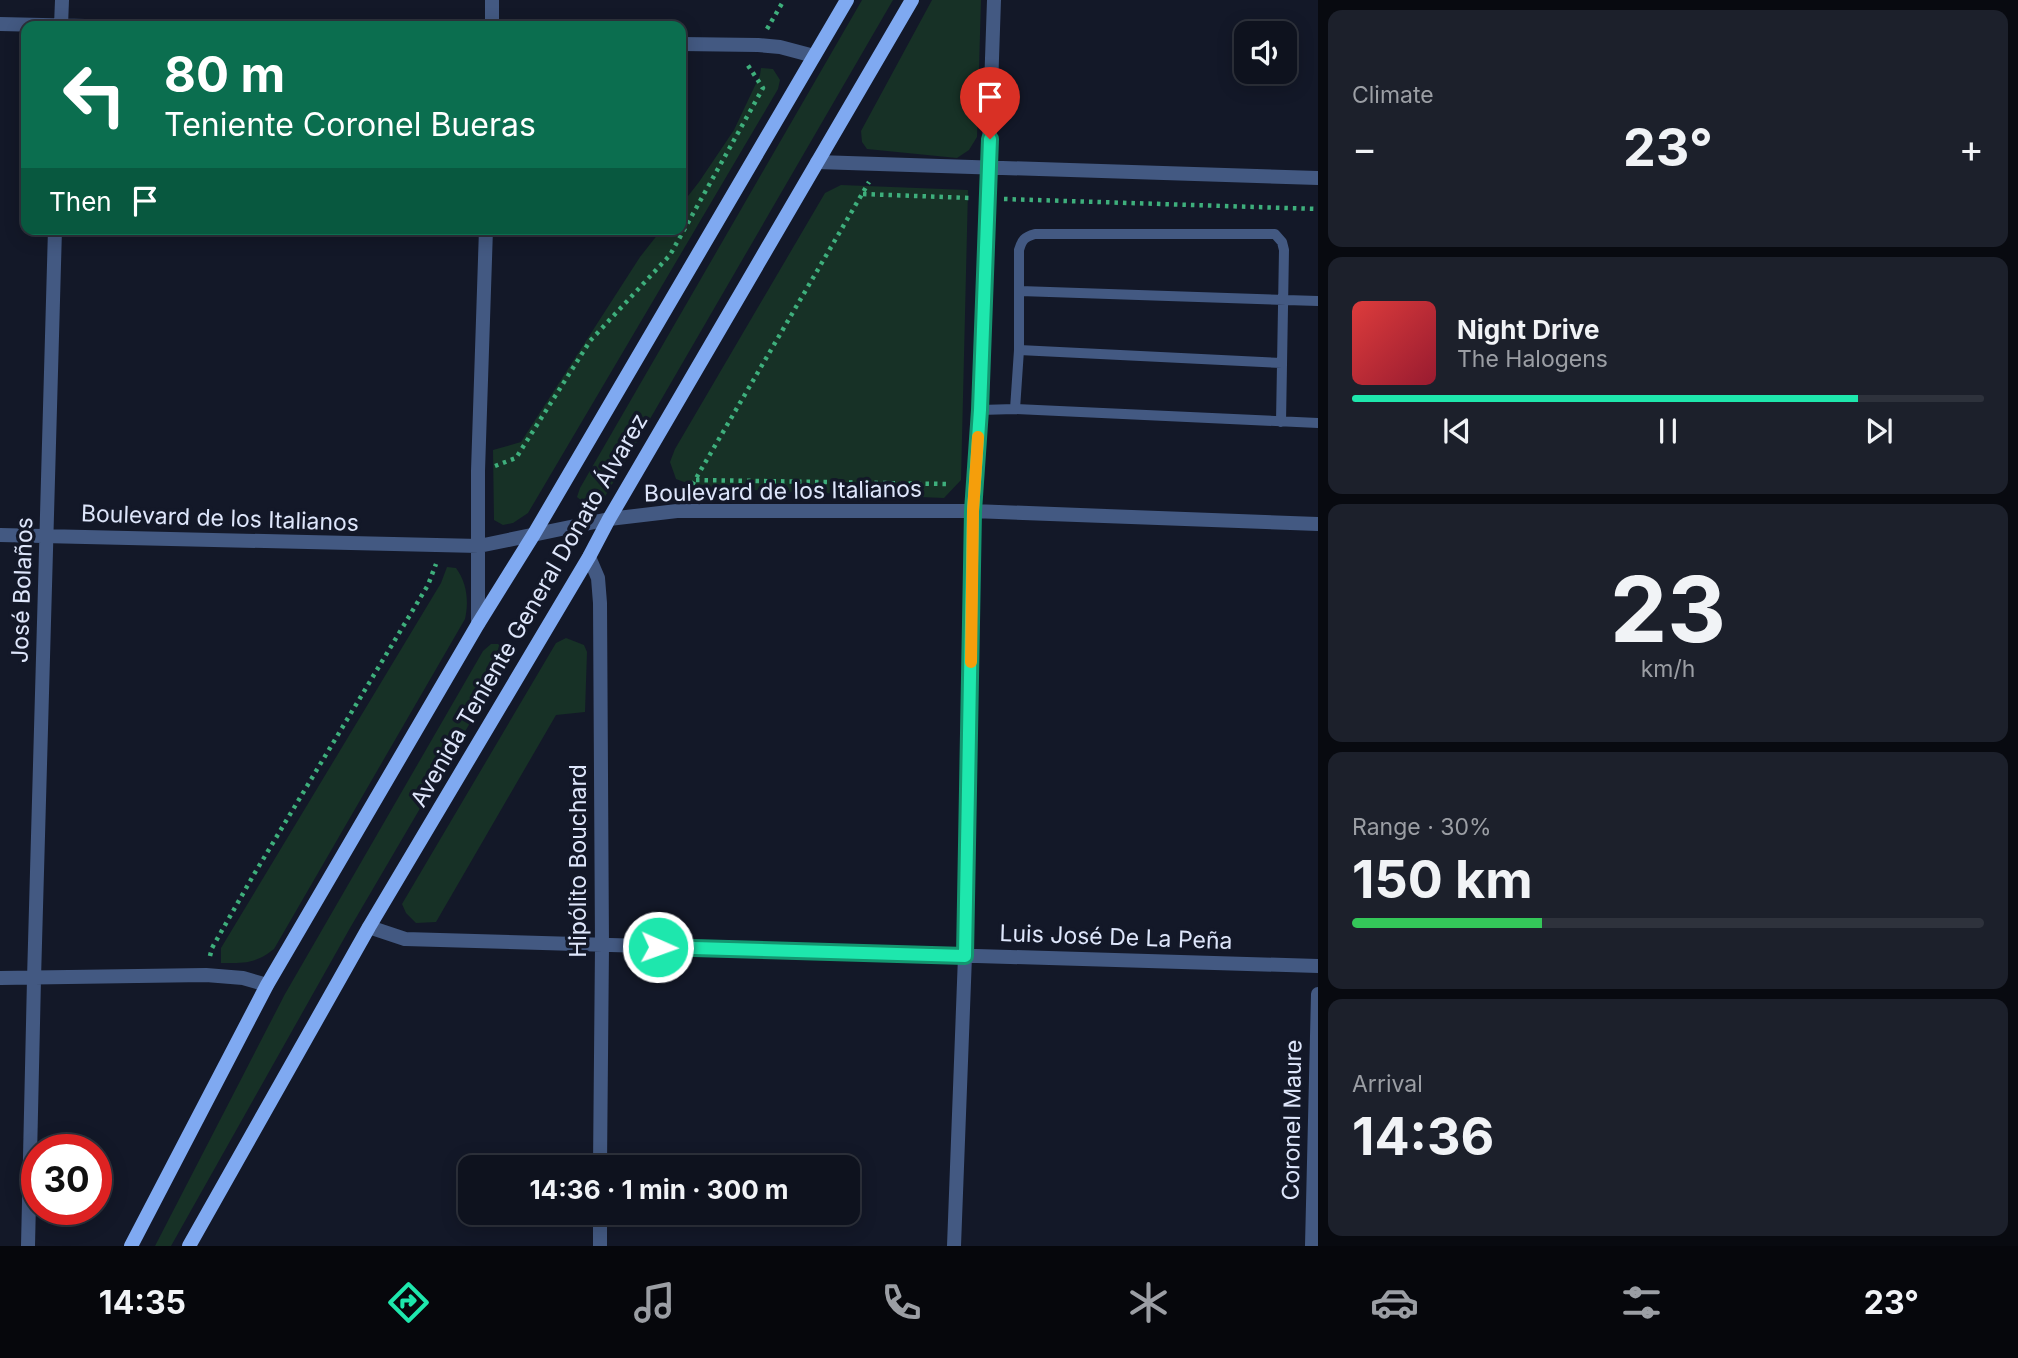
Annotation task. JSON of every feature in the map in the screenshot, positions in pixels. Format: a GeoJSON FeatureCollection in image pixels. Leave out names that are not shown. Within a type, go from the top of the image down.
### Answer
{"type":"FeatureCollection","features":[{"type":"Feature","properties":{"kind":"main road","name":"Avenida Teniente General Donato Álvarez"},"geometry":{"type":"LineString","coordinates":[[131,1246],[267,985],[847,0]]}},
{"type":"Feature","properties":{"kind":"main road","name":"Avenida Teniente General Donato Álvarez"},"geometry":{"type":"LineString","coordinates":[[189,1246],[369,926],[589,556],[912,0]]}},
{"type":"Feature","properties":{"kind":"street"},"geometry":{"type":"LineString","coordinates":[[61,21],[62,0]]}},
{"type":"Feature","properties":{"kind":"street"},"geometry":{"type":"LineString","coordinates":[[492,0],[492,21]]}},
{"type":"Feature","properties":{"kind":"street"},"geometry":{"type":"LineString","coordinates":[[954,1246],[965,956],[973,511],[980,410],[994,0]]}},
{"type":"Feature","properties":{"kind":"street"},"geometry":{"type":"LineString","coordinates":[[0,24],[21,25]]}},
{"type":"Feature","properties":{"kind":"street"},"geometry":{"type":"LineString","coordinates":[[686,44],[780,47],[814,56]]}},
{"type":"Feature","properties":{"kind":"street"},"geometry":{"type":"LineString","coordinates":[[817,162],[1318,178]]}},
{"type":"Feature","properties":{"kind":"street","name":"José Bolaños"},"geometry":{"type":"LineString","coordinates":[[29,1246],[33,979],[55,235]]}},
{"type":"Feature","properties":{"kind":"street"},"geometry":{"type":"LineString","coordinates":[[478,624],[478,471],[486,235]]}},
{"type":"Feature","properties":{"kind":"street","name":"Boulevard de los Italianos"},"geometry":{"type":"LineString","coordinates":[[0,535],[479,546],[609,519],[677,511],[973,511],[1318,524]]}},
{"type":"Feature","properties":{"kind":"street","name":"Hipólito Bouchard"},"geometry":{"type":"LineString","coordinates":[[589,556],[600,588],[600,1155]]}},
{"type":"Feature","properties":{"kind":"street","name":"Luis José De La Peña"},"geometry":{"type":"LineString","coordinates":[[369,926],[405,939],[1318,966]]}},
{"type":"Feature","properties":{"kind":"street"},"geometry":{"type":"LineString","coordinates":[[0,978],[206,975],[243,978],[267,985]]}},
{"type":"Feature","properties":{"kind":"street","name":"Coronel Maure"},"geometry":{"type":"LineString","coordinates":[[1312,1246],[1318,994]]}},
{"type":"Feature","properties":{"kind":"street"},"geometry":{"type":"LineString","coordinates":[[600,1225],[600,1246]]}},
{"type":"Feature","properties":{"kind":"lane"},"geometry":{"type":"LineString","coordinates":[[1015,409],[1019,350],[1019,250],[1022,240],[1035,234],[1275,234],[1282,242],[1284,250],[1281,422]]}},
{"type":"Feature","properties":{"kind":"lane"},"geometry":{"type":"LineString","coordinates":[[1020,291],[1318,301]]}},
{"type":"Feature","properties":{"kind":"lane"},"geometry":{"type":"LineString","coordinates":[[1019,350],[1282,363]]}},
{"type":"Feature","properties":{"kind":"lane"},"geometry":{"type":"LineString","coordinates":[[980,410],[1015,409],[1318,423]]}},
{"type":"Feature","properties":{"kind":"path"},"geometry":{"type":"LineString","coordinates":[[686,226],[763,88],[747,65],[784,0]]}},
{"type":"Feature","properties":{"kind":"path"},"geometry":{"type":"LineString","coordinates":[[677,511],[879,164]]}},
{"type":"Feature","properties":{"kind":"path"},"geometry":{"type":"LineString","coordinates":[[863,194],[1318,209]]}},
{"type":"Feature","properties":{"kind":"path"},"geometry":{"type":"LineString","coordinates":[[478,471],[516,458],[590,341],[670,255],[681,235]]}},
{"type":"Feature","properties":{"kind":"path"},"geometry":{"type":"LineString","coordinates":[[695,480],[946,484]]}},
{"type":"Feature","properties":{"kind":"path"},"geometry":{"type":"LineString","coordinates":[[206,975],[212,948],[428,585],[440,546]]}},
{"type":"Feature","properties":{"kind":"green space"},"geometry":{"type":"Polygon","coordinates":[[[862,0],[893,0],[603,500],[596,508],[588,506],[577,497],[580,488],[862,0]]]}},
{"type":"Feature","properties":{"kind":"green space"},"geometry":{"type":"Polygon","coordinates":[[[932,0],[981,0],[977,137],[969,150],[957,158],[867,149],[862,142],[861,131],[932,0]]]}},
{"type":"Feature","properties":{"kind":"green space"},"geometry":{"type":"Polygon","coordinates":[[[761,68],[773,69],[780,80],[778,89],[528,513],[513,523],[503,525],[494,520],[493,450],[521,442],[640,257],[657,235],[686,235],[686,199],[734,130],[761,68]]]}},
{"type":"Feature","properties":{"kind":"green space"},"geometry":{"type":"Polygon","coordinates":[[[841,185],[968,190],[961,480],[944,498],[700,488],[676,479],[670,462],[675,449],[825,193],[841,185]]]}},
{"type":"Feature","properties":{"kind":"green space"},"geometry":{"type":"Polygon","coordinates":[[[447,567],[456,568],[463,580],[467,599],[465,619],[274,949],[249,962],[221,963],[221,948],[441,583],[447,567]]]}},
{"type":"Feature","properties":{"kind":"green space"},"geometry":{"type":"Polygon","coordinates":[[[566,638],[584,645],[587,652],[585,712],[556,715],[436,922],[416,923],[406,913],[402,904],[556,643],[566,638]]]}},
{"type":"Feature","properties":{"kind":"green space"},"geometry":{"type":"Polygon","coordinates":[[[491,644],[498,644],[506,652],[504,665],[350,928],[171,1246],[155,1246],[285,994],[483,651],[491,644]]]}},
{"type":"Feature","properties":{"kind":"slow traffic"},"geometry":{"type":"LineString","coordinates":[[971,662],[973,511],[978,437]]}},
{"type":"Feature","properties":{"kind":"route"},"geometry":{"type":"LineString","coordinates":[[658,947],[965,956],[973,511],[980,410],[990,139]]}}]}
